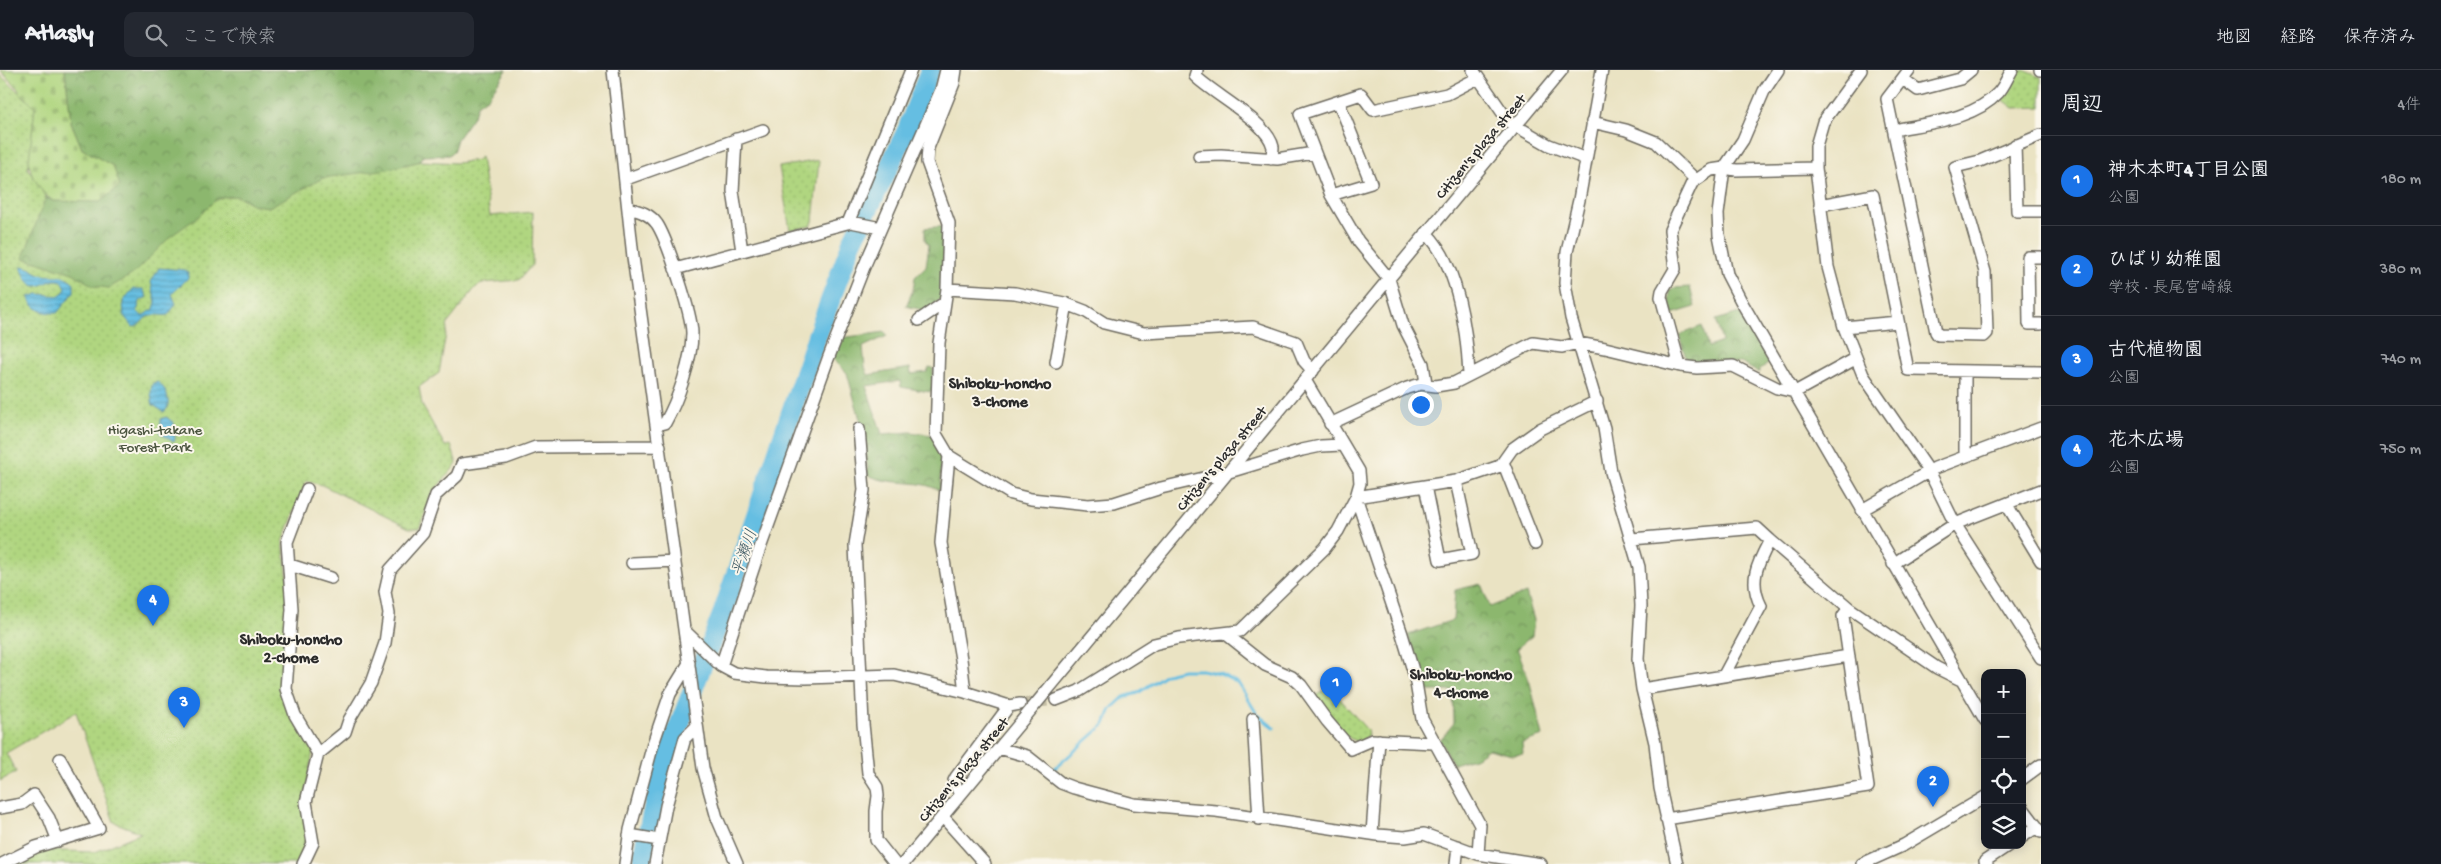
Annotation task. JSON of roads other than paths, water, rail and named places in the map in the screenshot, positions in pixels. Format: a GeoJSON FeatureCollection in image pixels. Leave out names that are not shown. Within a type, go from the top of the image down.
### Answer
{"type":"FeatureCollection","features":[{"type":"Feature","properties":{"kind":"street"},"geometry":{"type":"LineString","coordinates":[[613,70],[628,208],[697,726],[707,786],[723,833],[737,864]]}},
{"type":"Feature","properties":{"kind":"street"},"geometry":{"type":"LineString","coordinates":[[850,223],[911,70]]}},
{"type":"Feature","properties":{"kind":"street"},"geometry":{"type":"LineString","coordinates":[[721,666],[758,554],[828,359],[879,229],[941,90],[946,70]]}},
{"type":"Feature","properties":{"kind":"street"},"geometry":{"type":"LineString","coordinates":[[956,70],[951,91],[928,148],[927,162],[950,223],[947,290],[939,343],[936,434],[949,456],[1011,494],[1031,499],[1088,505],[1114,503],[1161,488],[1229,472],[1321,446],[1342,445]]}},
{"type":"Feature","properties":{"kind":"street","name":"Citizen's plaza street"},"geometry":{"type":"LineString","coordinates":[[903,864],[1562,70]]}},
{"type":"Feature","properties":{"kind":"street"},"geometry":{"type":"LineString","coordinates":[[1602,70],[1568,252],[1565,283],[1571,318],[1604,428],[1611,472],[1639,567],[1641,606],[1638,659],[1642,689],[1655,743],[1660,788],[1677,864]]}},
{"type":"Feature","properties":{"kind":"street"},"geometry":{"type":"LineString","coordinates":[[1778,70],[1764,91],[1743,140],[1724,168],[1718,214],[1725,267],[1741,301],[1796,392],[1893,564],[1981,714]]}},
{"type":"Feature","properties":{"kind":"street"},"geometry":{"type":"LineString","coordinates":[[1860,70],[1823,122],[1816,146],[1816,168],[1828,267],[1844,327],[1855,359],[1870,388],[1929,471],[1955,524],[2041,658]]}},
{"type":"Feature","properties":{"kind":"street"},"geometry":{"type":"LineString","coordinates":[[1971,70],[1960,79],[1918,90],[1906,74],[1887,99],[1936,332],[1938,334],[1984,336],[1987,333],[1984,272],[1955,167],[1980,161],[2041,135]]}},
{"type":"Feature","properties":{"kind":"street"},"geometry":{"type":"LineString","coordinates":[[1894,130],[1966,114],[1996,95],[2012,70]]}},
{"type":"Feature","properties":{"kind":"street"},"geometry":{"type":"LineString","coordinates":[[1426,383],[1423,364],[1403,325],[1389,278],[1358,241],[1331,195],[1300,114],[1361,94],[1373,110],[1447,94],[1476,74],[1502,113],[1516,127],[1549,144],[1586,159]]}},
{"type":"Feature","properties":{"kind":"street"},"geometry":{"type":"LineString","coordinates":[[1194,76],[1208,89],[1254,121],[1264,132],[1273,147],[1271,158]]}},
{"type":"Feature","properties":{"kind":"street"},"geometry":{"type":"LineString","coordinates":[[1331,195],[1371,182],[1339,102]]}},
{"type":"Feature","properties":{"kind":"street"},"geometry":{"type":"LineString","coordinates":[[1592,122],[1626,130],[1656,142],[1696,180]]}},
{"type":"Feature","properties":{"kind":"street"},"geometry":{"type":"LineString","coordinates":[[626,179],[763,130]]}},
{"type":"Feature","properties":{"kind":"street"},"geometry":{"type":"LineString","coordinates":[[736,139],[734,191],[742,251]]}},
{"type":"Feature","properties":{"kind":"street"},"geometry":{"type":"LineString","coordinates":[[2016,145],[2017,211],[2041,211]]}},
{"type":"Feature","properties":{"kind":"street"},"geometry":{"type":"LineString","coordinates":[[1199,156],[1221,155],[1271,158],[1314,153]]}},
{"type":"Feature","properties":{"kind":"street"},"geometry":{"type":"LineString","coordinates":[[1680,366],[1661,297],[1662,291],[1674,269],[1670,230],[1696,180],[1711,170],[1724,168],[1736,170],[1816,168]]}},
{"type":"Feature","properties":{"kind":"street"},"geometry":{"type":"LineString","coordinates":[[1820,204],[1873,195],[1908,370],[2041,372]]}},
{"type":"Feature","properties":{"kind":"street"},"geometry":{"type":"LineString","coordinates":[[628,208],[644,212],[656,224],[666,242],[692,331],[690,354],[671,413],[665,424],[657,425]]}},
{"type":"Feature","properties":{"kind":"street"},"geometry":{"type":"LineString","coordinates":[[675,269],[850,223],[879,229]]}},
{"type":"Feature","properties":{"kind":"street"},"geometry":{"type":"LineString","coordinates":[[1426,234],[1442,254],[1455,286],[1467,336],[1469,374]]}},
{"type":"Feature","properties":{"kind":"street"},"geometry":{"type":"LineString","coordinates":[[2041,257],[2028,257],[2029,324],[2041,324]]}},
{"type":"Feature","properties":{"kind":"street"},"geometry":{"type":"LineString","coordinates":[[947,290],[1015,293],[1067,304],[1085,311],[1104,323],[1144,333],[1254,327],[1296,342],[1304,361],[1313,371]]}},
{"type":"Feature","properties":{"kind":"street"},"geometry":{"type":"LineString","coordinates":[[920,320],[944,303]]}},
{"type":"Feature","properties":{"kind":"street"},"geometry":{"type":"LineString","coordinates":[[1056,362],[1067,304]]}},
{"type":"Feature","properties":{"kind":"street"},"geometry":{"type":"LineString","coordinates":[[1844,327],[1898,322]]}},
{"type":"Feature","properties":{"kind":"street"},"geometry":{"type":"LineString","coordinates":[[1330,424],[1407,388],[1426,383],[1436,386],[1454,383],[1532,343],[1562,347],[1578,343],[1680,366],[1697,368],[1733,366],[1776,388],[1796,392],[1855,359]]}},
{"type":"Feature","properties":{"kind":"street"},"geometry":{"type":"LineString","coordinates":[[1965,372],[1965,456]]}},
{"type":"Feature","properties":{"kind":"street"},"geometry":{"type":"LineString","coordinates":[[1056,700],[1079,691],[1154,644],[1179,638],[1240,631],[1325,548],[1338,531],[1356,496],[1360,483],[1359,471],[1305,380]]}},
{"type":"Feature","properties":{"kind":"street"},"geometry":{"type":"LineString","coordinates":[[1356,496],[1456,480],[1500,466],[1512,449],[1540,429],[1597,401]]}},
{"type":"Feature","properties":{"kind":"street"},"geometry":{"type":"LineString","coordinates":[[1862,510],[1929,471],[2041,428]]}},
{"type":"Feature","properties":{"kind":"street"},"geometry":{"type":"LineString","coordinates":[[859,429],[864,490],[855,545],[863,724],[868,773],[877,787],[876,840],[896,864]]}},
{"type":"Feature","properties":{"kind":"street"},"geometry":{"type":"LineString","coordinates":[[303,864],[313,843],[306,802],[318,754],[345,732],[348,720],[371,683],[385,643],[389,614],[385,592],[390,570],[424,534],[436,494],[457,476],[462,464],[506,458],[536,447],[660,446]]}},
{"type":"Feature","properties":{"kind":"street"},"geometry":{"type":"LineString","coordinates":[[949,456],[941,543],[965,692]]}},
{"type":"Feature","properties":{"kind":"street"},"geometry":{"type":"LineString","coordinates":[[1503,462],[1535,544]]}},
{"type":"Feature","properties":{"kind":"street"},"geometry":{"type":"LineString","coordinates":[[1425,486],[1440,560],[1472,554],[1456,480]]}},
{"type":"Feature","properties":{"kind":"street"},"geometry":{"type":"LineString","coordinates":[[307,490],[287,542],[292,609],[286,689],[295,715],[318,754]]}},
{"type":"Feature","properties":{"kind":"street"},"geometry":{"type":"LineString","coordinates":[[1893,564],[1955,524],[2041,490]]}},
{"type":"Feature","properties":{"kind":"street"},"geometry":{"type":"LineString","coordinates":[[1356,496],[1405,643],[1415,677],[1422,719],[1433,743],[1452,771],[1480,825],[1478,854]]}},
{"type":"Feature","properties":{"kind":"street"},"geometry":{"type":"LineString","coordinates":[[2006,505],[2041,560]]}},
{"type":"Feature","properties":{"kind":"street"},"geometry":{"type":"LineString","coordinates":[[1632,539],[1757,528],[1849,608],[1937,668],[1960,680]]}},
{"type":"Feature","properties":{"kind":"street"},"geometry":{"type":"LineString","coordinates":[[1724,675],[1761,606],[1754,592],[1756,567],[1770,540]]}},
{"type":"Feature","properties":{"kind":"street"},"geometry":{"type":"LineString","coordinates":[[632,563],[675,561]]}},
{"type":"Feature","properties":{"kind":"street"},"geometry":{"type":"LineString","coordinates":[[290,565],[331,578]]}},
{"type":"Feature","properties":{"kind":"street"},"geometry":{"type":"LineString","coordinates":[[1666,819],[1868,787],[1843,616],[1849,608]]}},
{"type":"Feature","properties":{"kind":"street"},"geometry":{"type":"LineString","coordinates":[[685,631],[721,666],[734,673],[766,677],[894,675],[1015,705],[956,777],[954,781],[960,795]]}},
{"type":"Feature","properties":{"kind":"street"},"geometry":{"type":"LineString","coordinates":[[1226,634],[1265,665],[1292,677],[1302,685],[1351,749],[1372,740],[1433,743]]}},
{"type":"Feature","properties":{"kind":"street"},"geometry":{"type":"LineString","coordinates":[[1642,689],[1849,656]]}},
{"type":"Feature","properties":{"kind":"street"},"geometry":{"type":"LineString","coordinates":[[625,864],[653,744],[670,694],[688,663]]}},
{"type":"Feature","properties":{"kind":"street"},"geometry":{"type":"LineString","coordinates":[[1253,720],[1259,819]]}},
{"type":"Feature","properties":{"kind":"street"},"geometry":{"type":"LineString","coordinates":[[655,864],[657,840],[685,738],[697,726]]}},
{"type":"Feature","properties":{"kind":"street"},"geometry":{"type":"LineString","coordinates":[[1372,833],[1379,740]]}},
{"type":"Feature","properties":{"kind":"street"},"geometry":{"type":"LineString","coordinates":[[999,748],[1027,756],[1061,783],[1090,793],[1105,795],[1134,804],[1198,809],[1259,819],[1405,837],[1424,834],[1478,854],[1541,864]]}},
{"type":"Feature","properties":{"kind":"street"},"geometry":{"type":"LineString","coordinates":[[2,864],[36,847],[58,842],[99,828],[60,759]]}},
{"type":"Feature","properties":{"kind":"street"},"geometry":{"type":"LineString","coordinates":[[2026,776],[2041,765]]}},
{"type":"Feature","properties":{"kind":"street"},"geometry":{"type":"LineString","coordinates":[[0,808],[22,804],[34,795],[49,818],[58,842]]}},
{"type":"Feature","properties":{"kind":"street"},"geometry":{"type":"LineString","coordinates":[[1862,864],[1904,845],[1981,800]]}},
{"type":"Feature","properties":{"kind":"street"},"geometry":{"type":"LineString","coordinates":[[2026,812],[2039,830],[2026,835]]}},
{"type":"Feature","properties":{"kind":"street"},"geometry":{"type":"LineString","coordinates":[[943,817],[985,864]]}},
{"type":"Feature","properties":{"kind":"street"},"geometry":{"type":"LineString","coordinates":[[633,836],[657,840]]}},
{"type":"Feature","properties":{"kind":"street"},"geometry":{"type":"LineString","coordinates":[[1456,864],[1458,846]]}},
{"type":"Feature","properties":{"kind":"street"},"geometry":{"type":"LineString","coordinates":[[1987,864],[1985,861],[2003,849]]}},
{"type":"Feature","properties":{"kind":"water"},"geometry":{"type":"Polygon","coordinates":[[[21,266],[43,275],[67,278],[74,283],[74,292],[57,313],[48,313],[36,308],[29,297],[38,294],[60,296],[66,289],[63,282],[57,280],[36,286],[31,284],[26,278],[21,266]]]}},
{"type":"Feature","properties":{"kind":"water"},"geometry":{"type":"Polygon","coordinates":[[[159,268],[185,270],[188,272],[188,278],[172,294],[176,304],[168,315],[150,316],[133,327],[124,316],[123,301],[133,289],[143,289],[147,297],[140,301],[137,311],[142,316],[154,309],[156,302],[151,282],[159,268]]]}},
{"type":"Feature","properties":{"kind":"water"},"geometry":{"type":"Polygon","coordinates":[[[158,382],[164,388],[168,401],[167,409],[164,412],[153,405],[152,402],[152,386],[153,383],[158,382]]]}},
{"type":"Feature","properties":{"kind":"water"},"geometry":{"type":"Polygon","coordinates":[[[166,417],[174,423],[175,440],[172,441],[160,433],[161,419],[166,417]]]}},
{"type":"Feature","properties":{"kind":"waterway","name":"平瀬川"},"geometry":{"type":"LineString","coordinates":[[642,864],[663,767],[723,612],[817,336],[852,242],[907,130],[930,70]]}},
{"type":"Feature","properties":{"kind":"waterway"},"geometry":{"type":"LineString","coordinates":[[1054,769],[1105,724],[1111,709],[1124,697],[1138,693],[1166,674],[1183,670],[1202,670],[1220,674],[1238,683],[1257,714],[1274,728]]}},
{"type":"Feature","properties":{"kind":"tunnel"},"geometry":{"type":"LineString","coordinates":[[1020,704],[1056,700]]}},
{"type":"Feature","properties":{"kind":"place","name":"花木広場"},"geometry":{"type":"Point","coordinates":[153,626]}},
{"type":"Feature","properties":{"kind":"place","name":"神木本町4丁目公園"},"geometry":{"type":"Point","coordinates":[1336,708]}},
{"type":"Feature","properties":{"kind":"place","name":"古代植物園"},"geometry":{"type":"Point","coordinates":[184,728]}},
{"type":"Feature","properties":{"kind":"place","name":"ひばり幼稚園"},"geometry":{"type":"Point","coordinates":[1933,807]}},
{"type":"Feature","properties":{"kind":"district","name":"Shiboku-honcho 3-chome"},"geometry":{"type":"Point","coordinates":[1000,391]}},
{"type":"Feature","properties":{"kind":"district","name":"Shiboku-honcho 2-chome"},"geometry":{"type":"Point","coordinates":[291,647]}},
{"type":"Feature","properties":{"kind":"district","name":"Shiboku-honcho 4-chome"},"geometry":{"type":"Point","coordinates":[1461,682]}},
{"type":"Feature","properties":{"kind":"park label","name":"Higashi-takane Forest Park"},"geometry":{"type":"Point","coordinates":[155,438]}}]}
